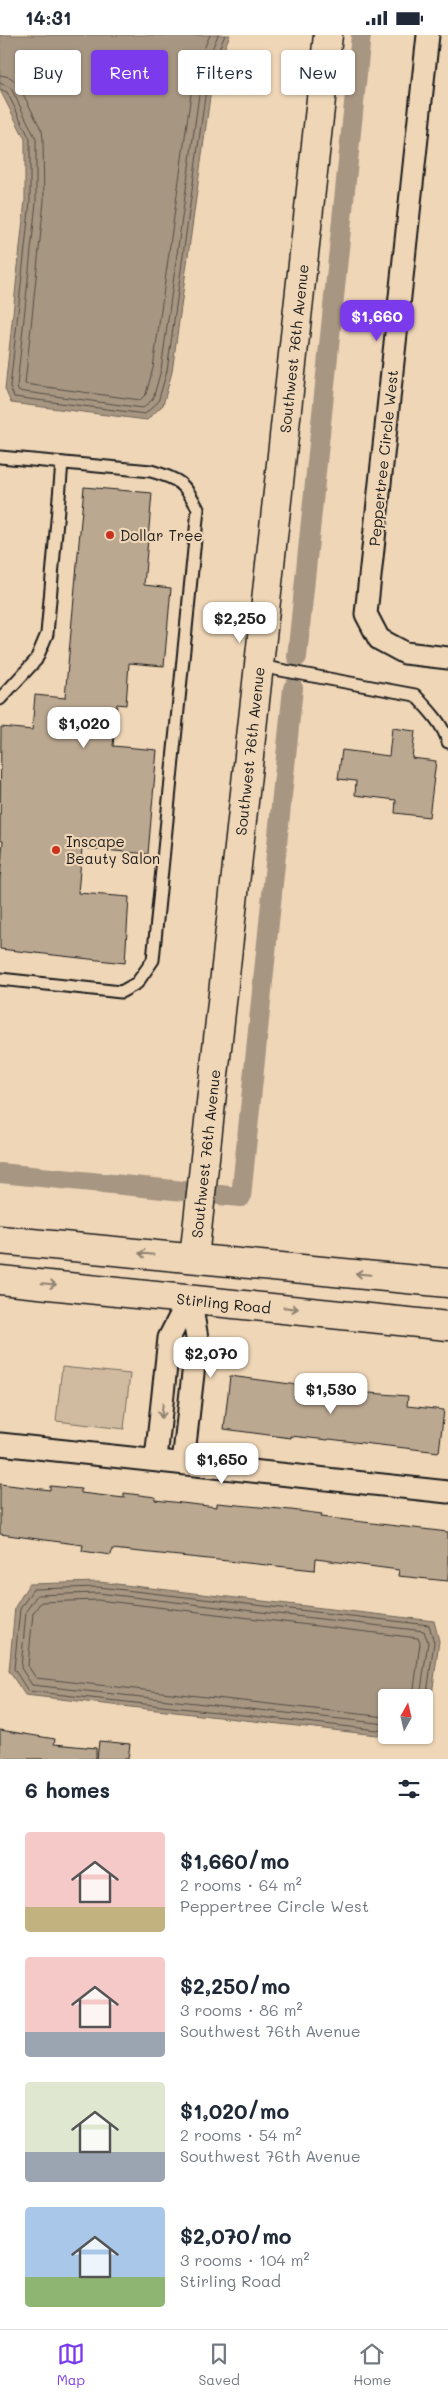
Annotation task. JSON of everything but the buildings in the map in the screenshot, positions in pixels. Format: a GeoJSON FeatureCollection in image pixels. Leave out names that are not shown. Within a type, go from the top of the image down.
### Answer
{"type":"FeatureCollection","features":[{"type":"Feature","properties":{"kind":"street","name":"Southwest 76th Avenue"},"geometry":{"type":"LineString","coordinates":[[194,1258],[328,35]]}},
{"type":"Feature","properties":{"kind":"street","name":"Peppertree Circle West"},"geometry":{"type":"LineString","coordinates":[[428,35],[366,614],[379,639],[405,653],[448,658]]}},
{"type":"Feature","properties":{"kind":"street"},"geometry":{"type":"LineString","coordinates":[[0,1240],[448,1283]]}},
{"type":"Feature","properties":{"kind":"street"},"geometry":{"type":"LineString","coordinates":[[156,1459],[169,1338],[190,1297],[210,1279],[248,1264]]}},
{"type":"Feature","properties":{"kind":"street","name":"Stirling Road"},"geometry":{"type":"LineString","coordinates":[[0,1280],[190,1297],[448,1325]]}},
{"type":"Feature","properties":{"kind":"street"},"geometry":{"type":"LineString","coordinates":[[183,1463],[198,1338],[190,1297]]}},
{"type":"Feature","properties":{"kind":"street"},"geometry":{"type":"LineString","coordinates":[[0,1443],[448,1492]]}},
{"type":"Feature","properties":{"kind":"lane"},"geometry":{"type":"LineString","coordinates":[[0,457],[151,471],[170,477],[187,488],[198,509],[152,960],[137,983],[121,992],[0,979]]}},
{"type":"Feature","properties":{"kind":"lane"},"geometry":{"type":"LineString","coordinates":[[0,699],[36,660],[47,634],[62,463]]}},
{"type":"Feature","properties":{"kind":"lane"},"geometry":{"type":"LineString","coordinates":[[259,666],[415,695],[429,710],[446,735],[448,742]]}},
{"type":"Feature","properties":{"kind":"shaded area"},"geometry":{"type":"Polygon","coordinates":[[[62,1367],[130,1374],[124,1429],[56,1421],[62,1367]]]}},
{"type":"Feature","properties":{"kind":"water"},"geometry":{"type":"Polygon","coordinates":[[[0,35],[230,35],[224,50],[178,50],[178,95],[210,95],[172,372],[163,405],[147,420],[11,403],[5,389],[25,200],[25,139],[0,90],[0,35]]]}},
{"type":"Feature","properties":{"kind":"water"},"geometry":{"type":"Polygon","coordinates":[[[99,1582],[434,1621],[439,1641],[433,1689],[378,1689],[378,1735],[25,1695],[9,1671],[15,1607],[29,1584],[99,1582]]]}},
{"type":"Feature","properties":{"kind":"waterway"},"geometry":{"type":"LineString","coordinates":[[297,657],[361,35]]}},
{"type":"Feature","properties":{"kind":"waterway"},"geometry":{"type":"LineString","coordinates":[[219,1195],[241,1197],[293,688]]}},
{"type":"Feature","properties":{"kind":"waterway"},"geometry":{"type":"LineString","coordinates":[[0,1173],[184,1191]]}},
{"type":"Feature","properties":{"kind":"place","name":"Dollar Tree"},"geometry":{"type":"Point","coordinates":[110,535]}},
{"type":"Feature","properties":{"kind":"place","name":"Inscape Beauty Salon"},"geometry":{"type":"Point","coordinates":[56,850]}}]}
